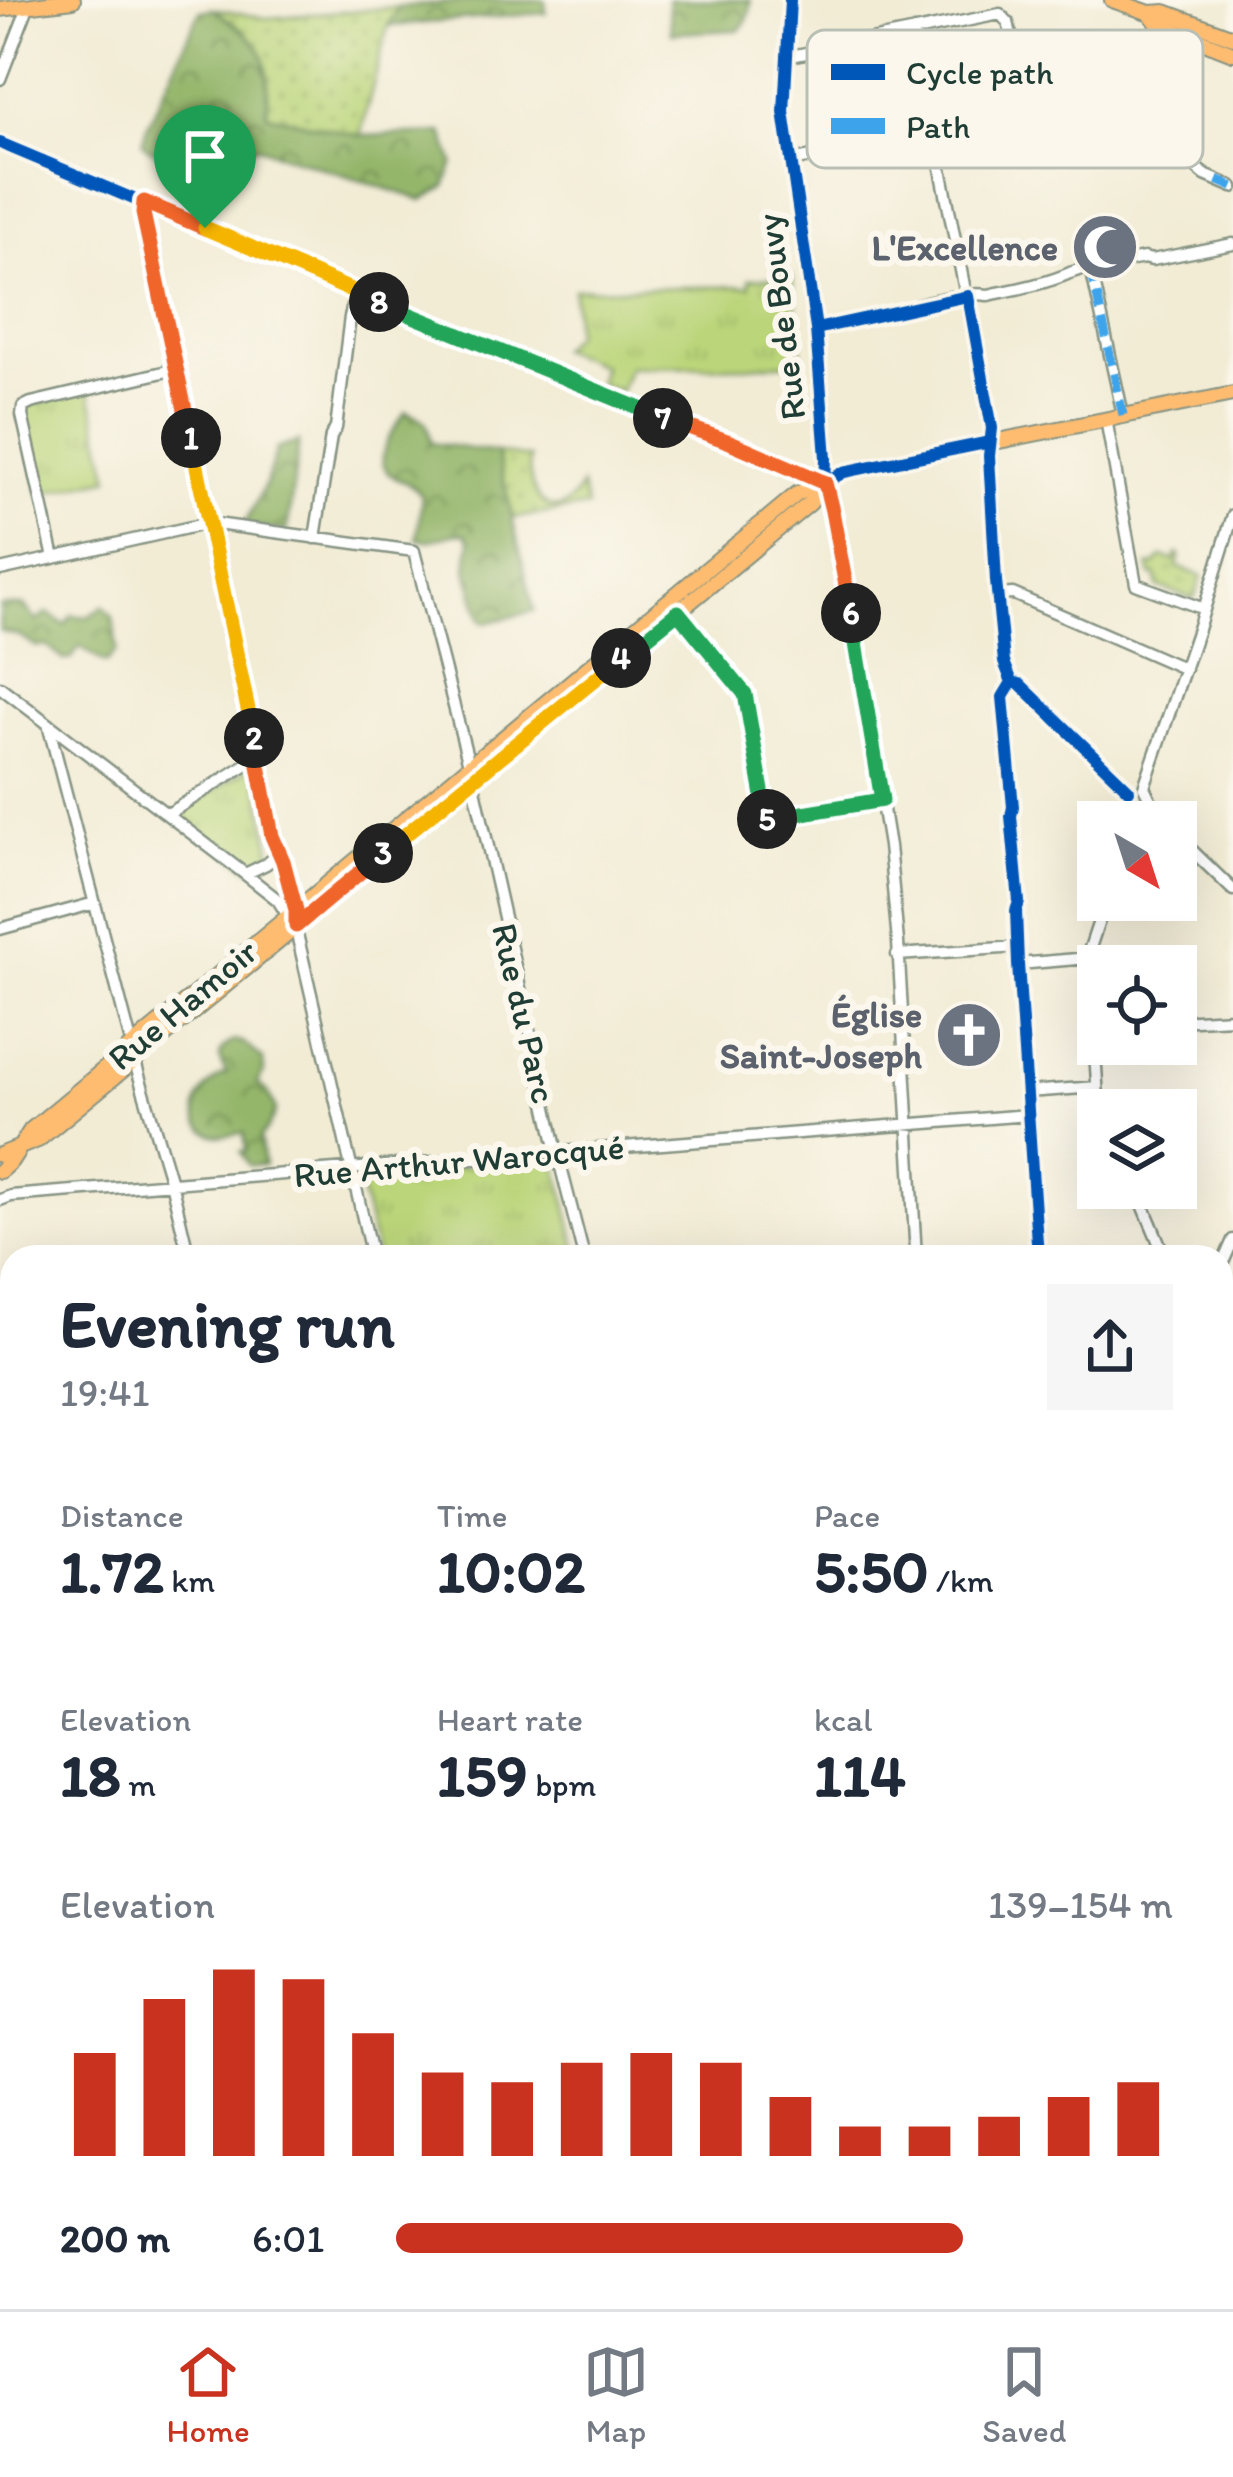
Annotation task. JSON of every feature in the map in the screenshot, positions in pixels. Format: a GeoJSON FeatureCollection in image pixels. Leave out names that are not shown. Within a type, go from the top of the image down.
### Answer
{"type":"FeatureCollection","features":[{"type":"Feature","properties":{"kind":"main road"},"geometry":{"type":"LineString","coordinates":[[1,8],[73,0]]}},
{"type":"Feature","properties":{"kind":"main road"},"geometry":{"type":"LineString","coordinates":[[1112,0],[1153,7],[1233,38]]}},
{"type":"Feature","properties":{"kind":"main road"},"geometry":{"type":"LineString","coordinates":[[1153,7],[1158,24],[1174,30]]}},
{"type":"Feature","properties":{"kind":"main road"},"geometry":{"type":"LineString","coordinates":[[1203,41],[1233,53]]}},
{"type":"Feature","properties":{"kind":"main road"},"geometry":{"type":"LineString","coordinates":[[821,482],[844,472],[989,449],[1123,415],[1233,394]]}},
{"type":"Feature","properties":{"kind":"main road","name":"Rue Hamoir"},"geometry":{"type":"LineString","coordinates":[[0,1171],[31,1130],[678,612],[810,503],[821,482]]}},
{"type":"Feature","properties":{"kind":"main road","name":"Rue Hamoir"},"geometry":{"type":"LineString","coordinates":[[471,774],[797,494],[821,482]]}},
{"type":"Feature","properties":{"kind":"main road","name":"Rue Hamoir"},"geometry":{"type":"LineString","coordinates":[[0,1155],[20,1148]]}},
{"type":"Feature","properties":{"kind":"street","name":"Rue de Bouvy"},"geometry":{"type":"LineString","coordinates":[[790,0],[784,112],[816,329],[826,458],[821,482],[836,532],[882,800],[898,942],[915,1245]]}},
{"type":"Feature","properties":{"kind":"street"},"geometry":{"type":"LineString","coordinates":[[0,79],[28,3]]}},
{"type":"Feature","properties":{"kind":"street"},"geometry":{"type":"LineString","coordinates":[[919,30],[997,14],[1010,30]]}},
{"type":"Feature","properties":{"kind":"street"},"geometry":{"type":"LineString","coordinates":[[786,57],[807,53]]}},
{"type":"Feature","properties":{"kind":"street"},"geometry":{"type":"LineString","coordinates":[[0,143],[821,482]]}},
{"type":"Feature","properties":{"kind":"street"},"geometry":{"type":"LineString","coordinates":[[791,161],[807,158]]}},
{"type":"Feature","properties":{"kind":"street"},"geometry":{"type":"LineString","coordinates":[[942,168],[992,428],[989,449],[1004,662],[1012,682]]}},
{"type":"Feature","properties":{"kind":"street"},"geometry":{"type":"LineString","coordinates":[[1194,168],[1233,187]]}},
{"type":"Feature","properties":{"kind":"street"},"geometry":{"type":"LineString","coordinates":[[144,202],[272,836],[280,854],[369,1245]]}},
{"type":"Feature","properties":{"kind":"street"},"geometry":{"type":"LineString","coordinates":[[816,329],[1045,283],[1091,268],[1233,244]]}},
{"type":"Feature","properties":{"kind":"street"},"geometry":{"type":"LineString","coordinates":[[1091,268],[1123,415]]}},
{"type":"Feature","properties":{"kind":"street"},"geometry":{"type":"LineString","coordinates":[[0,570],[208,524],[316,538],[356,292]]}},
{"type":"Feature","properties":{"kind":"street"},"geometry":{"type":"LineString","coordinates":[[54,558],[23,407],[176,369]]}},
{"type":"Feature","properties":{"kind":"street"},"geometry":{"type":"LineString","coordinates":[[1106,419],[1136,584],[1204,609]]}},
{"type":"Feature","properties":{"kind":"street"},"geometry":{"type":"LineString","coordinates":[[1144,787],[1233,514]]}},
{"type":"Feature","properties":{"kind":"street","name":"Rue du Parc"},"geometry":{"type":"LineString","coordinates":[[316,538],[414,551],[581,1245]]}},
{"type":"Feature","properties":{"kind":"street"},"geometry":{"type":"LineString","coordinates":[[999,595],[1012,595],[1185,669]]}},
{"type":"Feature","properties":{"kind":"street"},"geometry":{"type":"LineString","coordinates":[[678,612],[745,694],[767,820],[882,800]]}},
{"type":"Feature","properties":{"kind":"street"},"geometry":{"type":"LineString","coordinates":[[1012,682],[1020,684],[1130,790]]}},
{"type":"Feature","properties":{"kind":"street"},"geometry":{"type":"LineString","coordinates":[[1012,682],[1003,698],[1037,1245]]}},
{"type":"Feature","properties":{"kind":"street"},"geometry":{"type":"LineString","coordinates":[[0,687],[245,874],[294,918]]}},
{"type":"Feature","properties":{"kind":"street"},"geometry":{"type":"LineString","coordinates":[[48,723],[186,1245]]}},
{"type":"Feature","properties":{"kind":"street"},"geometry":{"type":"LineString","coordinates":[[168,814],[258,757]]}},
{"type":"Feature","properties":{"kind":"street"},"geometry":{"type":"LineString","coordinates":[[1129,801],[1135,784],[1144,787],[1150,801]]}},
{"type":"Feature","properties":{"kind":"street"},"geometry":{"type":"LineString","coordinates":[[245,874],[280,854]]}},
{"type":"Feature","properties":{"kind":"street"},"geometry":{"type":"LineString","coordinates":[[1197,855],[1233,890]]}},
{"type":"Feature","properties":{"kind":"street"},"geometry":{"type":"LineString","coordinates":[[0,929],[95,903]]}},
{"type":"Feature","properties":{"kind":"street"},"geometry":{"type":"LineString","coordinates":[[897,956],[1018,947]]}},
{"type":"Feature","properties":{"kind":"street"},"geometry":{"type":"LineString","coordinates":[[1018,964],[1077,959]]}},
{"type":"Feature","properties":{"kind":"street"},"geometry":{"type":"LineString","coordinates":[[1197,1020],[1233,1018]]}},
{"type":"Feature","properties":{"kind":"street"},"geometry":{"type":"LineString","coordinates":[[1027,1093],[1097,1088],[1097,1065]]}},
{"type":"Feature","properties":{"kind":"street","name":"Rue Arthur Warocqué"},"geometry":{"type":"LineString","coordinates":[[4,1197],[1028,1115]]}},
{"type":"Feature","properties":{"kind":"street"},"geometry":{"type":"LineString","coordinates":[[1145,1209],[1160,1245]]}},
{"type":"Feature","properties":{"kind":"green space"},"geometry":{"type":"Polygon","coordinates":[[[545,0],[546,13],[388,26],[399,7],[545,0]]]}},
{"type":"Feature","properties":{"kind":"green space"},"geometry":{"type":"Polygon","coordinates":[[[668,0],[750,0],[750,9],[739,30],[671,33],[668,0]]]}},
{"type":"Feature","properties":{"kind":"green space"},"geometry":{"type":"Polygon","coordinates":[[[399,7],[388,26],[360,136],[267,114],[268,75],[261,51],[213,9],[267,18],[399,7]]]}},
{"type":"Feature","properties":{"kind":"green space"},"geometry":{"type":"Polygon","coordinates":[[[213,9],[261,51],[267,75],[267,114],[360,136],[443,133],[454,163],[445,187],[422,200],[256,146],[231,171],[211,179],[147,148],[142,143],[146,129],[200,11],[213,9]]]}},
{"type":"Feature","properties":{"kind":"green space"},"geometry":{"type":"Polygon","coordinates":[[[792,276],[802,362],[629,367],[620,391],[598,383],[603,366],[559,349],[574,334],[574,289],[750,286],[750,279],[792,276]]]}},
{"type":"Feature","properties":{"kind":"green space"},"geometry":{"type":"Polygon","coordinates":[[[89,389],[110,478],[40,494],[23,407],[89,389]]]}},
{"type":"Feature","properties":{"kind":"green space"},"geometry":{"type":"Polygon","coordinates":[[[406,412],[425,423],[431,443],[497,453],[534,611],[482,621],[467,570],[470,541],[466,534],[417,539],[422,496],[390,474],[383,460],[387,443],[406,412]]]}},
{"type":"Feature","properties":{"kind":"green space"},"geometry":{"type":"Polygon","coordinates":[[[299,442],[287,531],[244,526],[267,481],[277,448],[299,442]]]}},
{"type":"Feature","properties":{"kind":"green space"},"geometry":{"type":"Polygon","coordinates":[[[497,453],[530,458],[532,485],[545,503],[562,506],[581,486],[587,507],[513,518],[497,453]]]}},
{"type":"Feature","properties":{"kind":"green space"},"geometry":{"type":"Polygon","coordinates":[[[1177,554],[1177,567],[1202,576],[1194,599],[1158,587],[1156,575],[1151,575],[1149,566],[1162,557],[1174,561],[1177,554]]]}},
{"type":"Feature","properties":{"kind":"green space"},"geometry":{"type":"Polygon","coordinates":[[[0,606],[24,606],[37,621],[48,613],[65,625],[72,615],[88,617],[103,606],[113,617],[117,651],[103,662],[80,646],[71,659],[64,660],[47,646],[37,647],[0,631],[0,606]]]}},
{"type":"Feature","properties":{"kind":"green space"},"geometry":{"type":"Polygon","coordinates":[[[250,767],[258,782],[272,855],[249,869],[186,822],[181,812],[250,767]]]}},
{"type":"Feature","properties":{"kind":"green space"},"geometry":{"type":"Polygon","coordinates":[[[234,1041],[244,1043],[263,1060],[264,1072],[257,1083],[276,1110],[260,1138],[264,1165],[249,1166],[241,1152],[246,1151],[244,1133],[214,1135],[198,1121],[198,1102],[210,1084],[227,1073],[220,1054],[234,1041]]]}},
{"type":"Feature","properties":{"kind":"green space"},"geometry":{"type":"Polygon","coordinates":[[[548,1158],[557,1166],[576,1245],[374,1245],[361,1191],[367,1176],[548,1158]]]}},
{"type":"Feature","properties":{"kind":"marked path"},"geometry":{"type":"LineString","coordinates":[[1217,180],[1233,187]]}},
{"type":"Feature","properties":{"kind":"marked path"},"geometry":{"type":"LineString","coordinates":[[1091,268],[1123,415]]}},
{"type":"Feature","properties":{"kind":"cycle path"},"geometry":{"type":"LineString","coordinates":[[790,0],[784,112],[816,329],[825,483]]}},
{"type":"Feature","properties":{"kind":"cycle path"},"geometry":{"type":"LineString","coordinates":[[0,143],[521,362],[825,483]]}},
{"type":"Feature","properties":{"kind":"cycle path"},"geometry":{"type":"LineString","coordinates":[[816,329],[968,296],[992,428],[989,456],[996,581],[1004,662],[1012,682]]}},
{"type":"Feature","properties":{"kind":"cycle path"},"geometry":{"type":"LineString","coordinates":[[825,483],[844,472],[990,442]]}},
{"type":"Feature","properties":{"kind":"cycle path"},"geometry":{"type":"LineString","coordinates":[[1012,682],[1003,697],[1037,1245]]}},
{"type":"Feature","properties":{"kind":"cycle path"},"geometry":{"type":"LineString","coordinates":[[1012,682],[1020,684],[1129,790]]}},
{"type":"Feature","properties":{"kind":"place","name":"L'Excellence"},"geometry":{"type":"Point","coordinates":[1105,247]}},
{"type":"Feature","properties":{"kind":"place","name":"Église Saint-Joseph"},"geometry":{"type":"Point","coordinates":[969,1035]}},
{"type":"Feature","properties":{"kind":"route"},"geometry":{"type":"LineString","coordinates":[[144,202],[205,228],[521,362],[825,483],[882,800],[767,820],[745,694],[678,612],[296,926],[283,861],[272,836],[144,202]]}}]}
